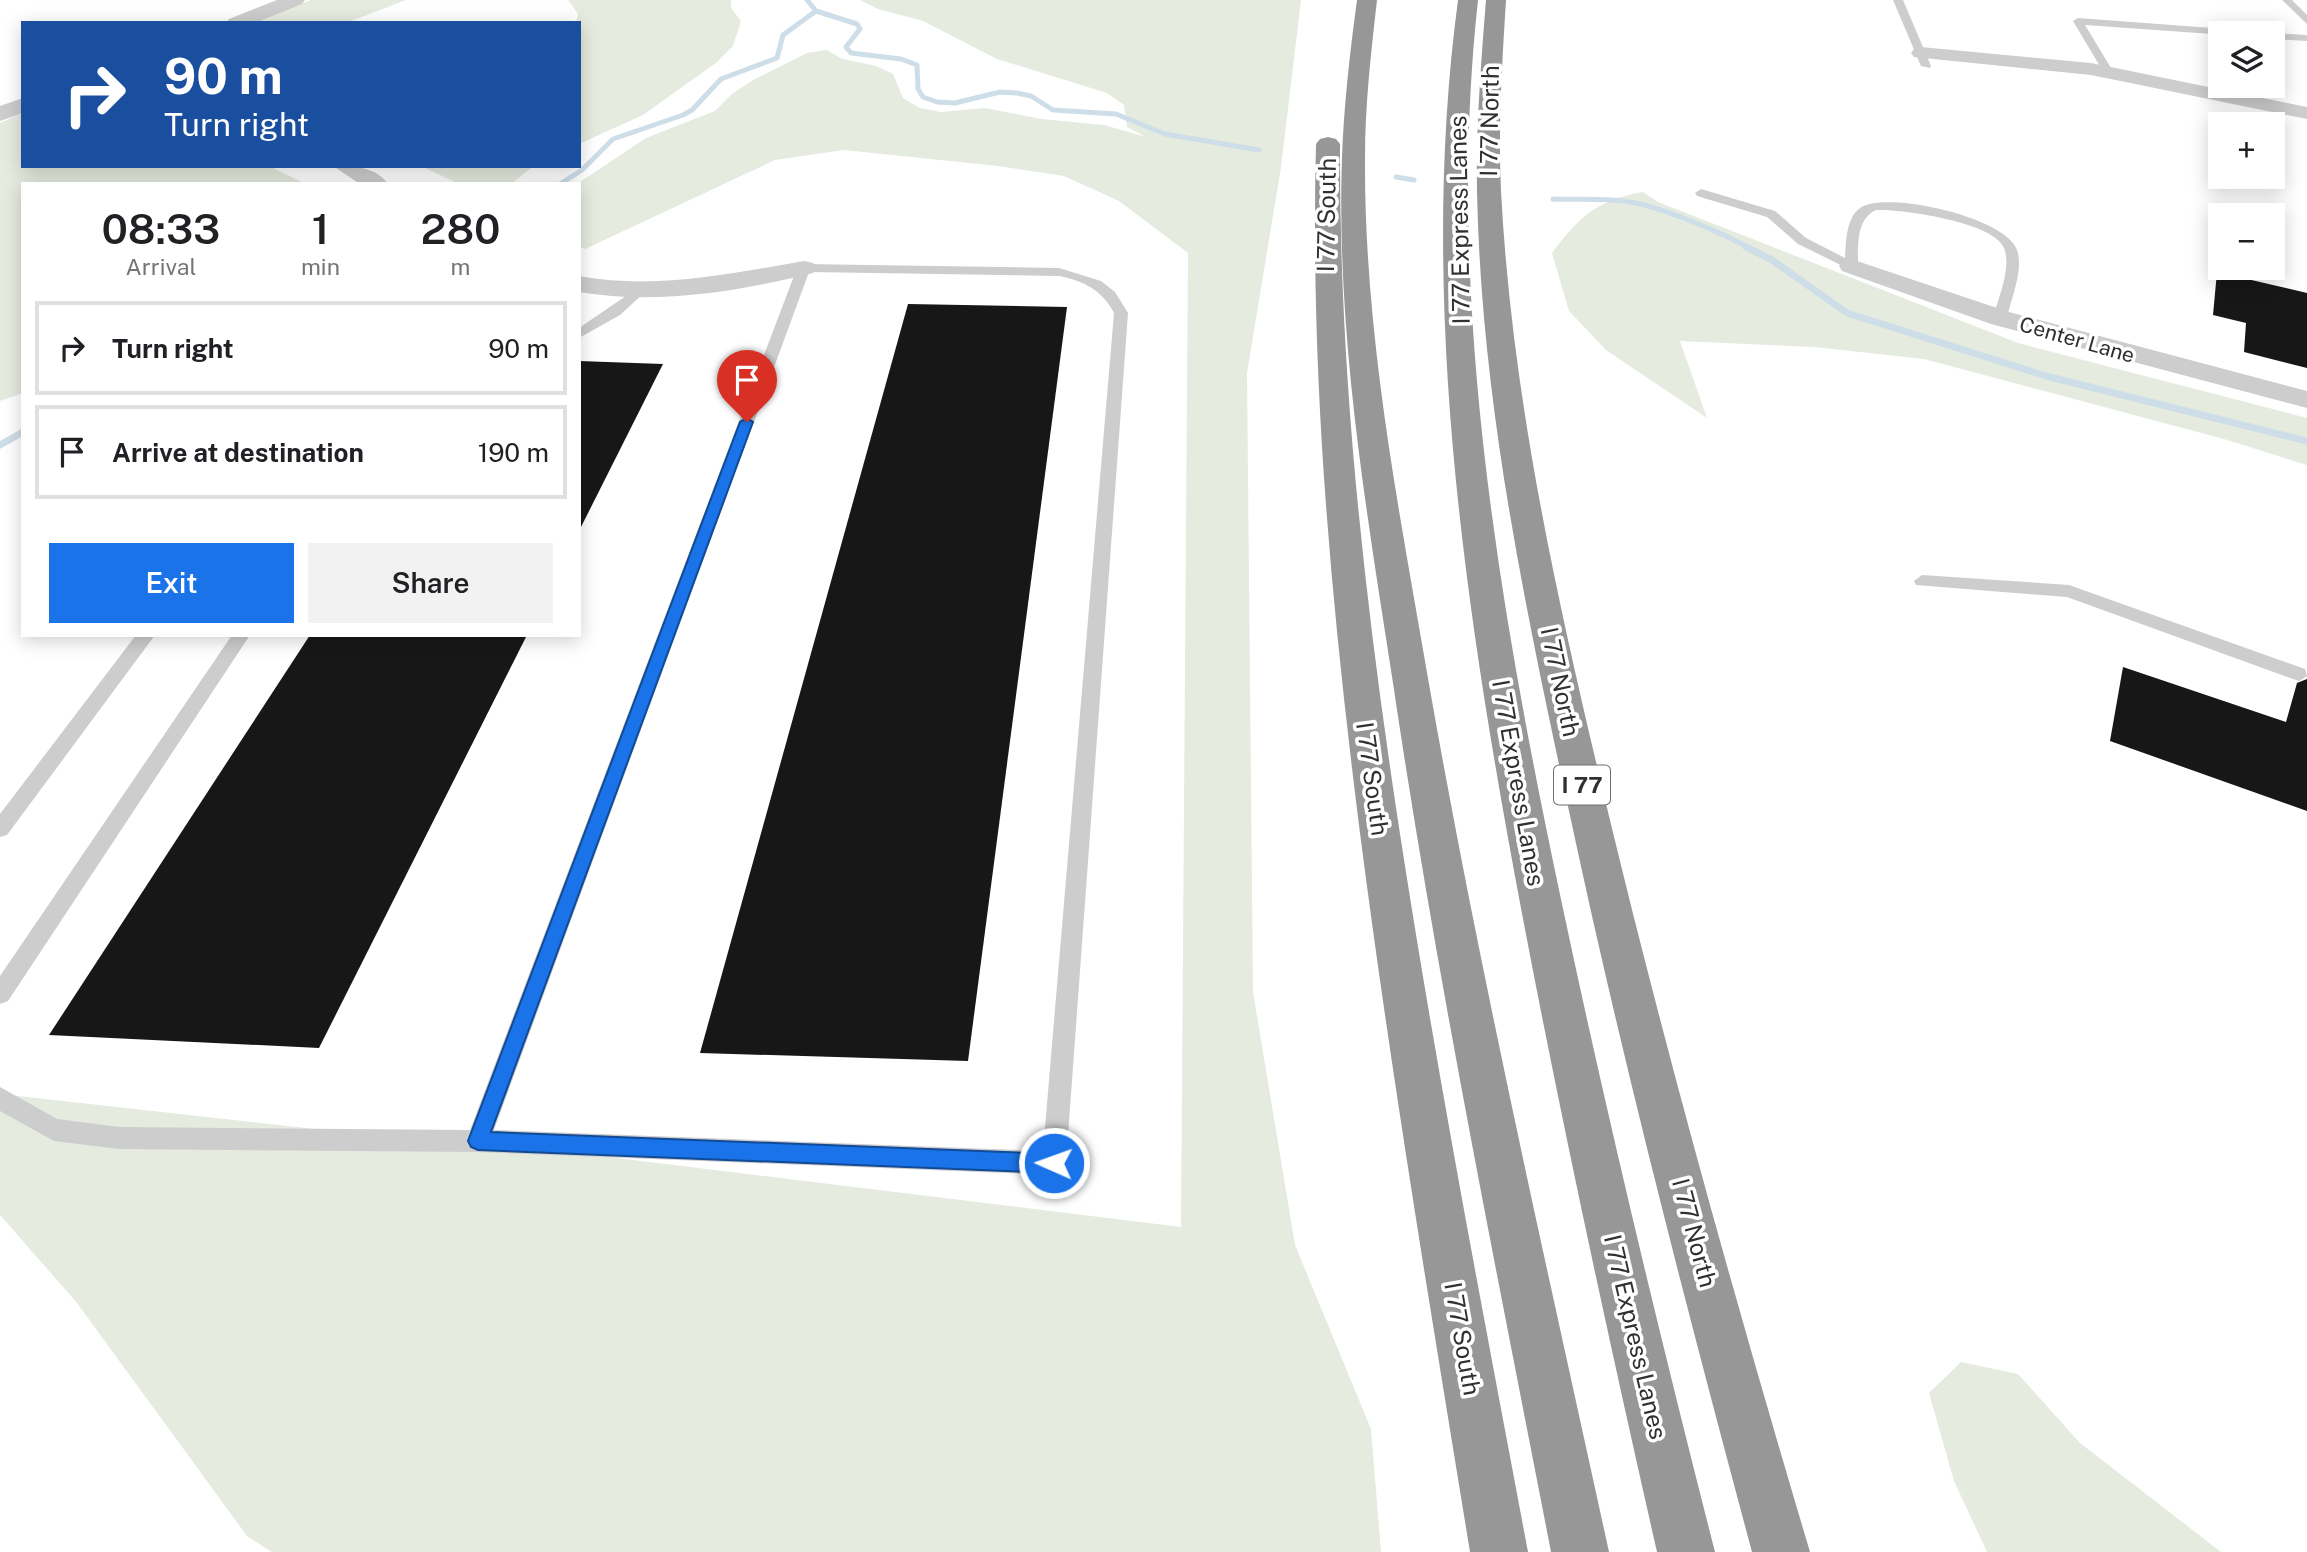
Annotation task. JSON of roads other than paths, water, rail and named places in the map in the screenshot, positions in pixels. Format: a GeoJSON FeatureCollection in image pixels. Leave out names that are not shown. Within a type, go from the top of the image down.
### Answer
{"type":"FeatureCollection","features":[{"type":"Feature","properties":{"kind":"highway","name":"I 77 South"},"geometry":{"type":"LineString","coordinates":[[1345,0],[1334,80],[1326,216],[1327,314],[1341,524],[1383,859],[1499,1552]]}},
{"type":"Feature","properties":{"kind":"highway"},"geometry":{"type":"LineString","coordinates":[[1367,0],[1357,82],[1353,218],[1358,302],[1385,525],[1440,859],[1486,1099],[1580,1552]]}},
{"type":"Feature","properties":{"kind":"highway","name":"I 77 Express Lanes"},"geometry":{"type":"LineString","coordinates":[[1468,0],[1459,84],[1457,146],[1460,303],[1471,458],[1498,673],[1531,859],[1581,1100],[1686,1552]]}},
{"type":"Feature","properties":{"kind":"highway","name":"I 77 North"},"geometry":{"type":"LineString","coordinates":[[1496,0],[1489,86],[1491,221],[1510,407],[1529,528],[1605,887],[1658,1100],[1781,1552]]}},
{"type":"Feature","properties":{"kind":"street"},"geometry":{"type":"LineString","coordinates":[[241,21],[295,0]]}},
{"type":"Feature","properties":{"kind":"street"},"geometry":{"type":"LineString","coordinates":[[1924,60],[2020,61],[2109,72],[2307,113]]}},
{"type":"Feature","properties":{"kind":"street"},"geometry":{"type":"LineString","coordinates":[[0,114],[21,106]]}},
{"type":"Feature","properties":{"kind":"street"},"geometry":{"type":"LineString","coordinates":[[348,168],[373,182]]}},
{"type":"Feature","properties":{"kind":"street","name":"Center Lane"},"geometry":{"type":"LineString","coordinates":[[1852,267],[2000,318],[2307,401]]}},
{"type":"Feature","properties":{"kind":"street"},"geometry":{"type":"LineString","coordinates":[[581,284],[639,291],[692,287],[804,268]]}},
{"type":"Feature","properties":{"kind":"lane"},"geometry":{"type":"LineString","coordinates":[[1898,0],[1924,60]]}},
{"type":"Feature","properties":{"kind":"lane"},"geometry":{"type":"LineString","coordinates":[[2290,3],[2307,7]]}},
{"type":"Feature","properties":{"kind":"lane"},"geometry":{"type":"LineString","coordinates":[[2290,3],[2307,22]]}},
{"type":"Feature","properties":{"kind":"lane"},"geometry":{"type":"LineString","coordinates":[[2109,72],[2078,21],[2208,32]]}},
{"type":"Feature","properties":{"kind":"lane"},"geometry":{"type":"LineString","coordinates":[[2285,37],[2307,38]]}},
{"type":"Feature","properties":{"kind":"lane"},"geometry":{"type":"LineString","coordinates":[[1700,193],[1771,214],[1802,241],[1852,267],[1852,244],[1858,217],[1876,204],[1907,207],[1982,227],[2008,242],[2013,254],[2000,318]]}},
{"type":"Feature","properties":{"kind":"lane"},"geometry":{"type":"LineString","coordinates":[[0,1097],[54,1130],[119,1138],[478,1141],[1054,1163],[1121,313],[1113,296],[1081,277],[1059,272],[804,268],[478,1141]]}},
{"type":"Feature","properties":{"kind":"lane"},"geometry":{"type":"LineString","coordinates":[[581,333],[615,312],[639,291]]}},
{"type":"Feature","properties":{"kind":"lane"},"geometry":{"type":"LineString","coordinates":[[1922,581],[2069,591],[2299,674]]}},
{"type":"Feature","properties":{"kind":"lane"},"geometry":{"type":"LineString","coordinates":[[0,830],[145,637]]}},
{"type":"Feature","properties":{"kind":"lane"},"geometry":{"type":"LineString","coordinates":[[0,994],[240,637]]}},
{"type":"Feature","properties":{"kind":"waterway"},"geometry":{"type":"LineString","coordinates":[[807,0],[816,11]]}},
{"type":"Feature","properties":{"kind":"waterway"},"geometry":{"type":"LineString","coordinates":[[563,182],[582,170],[613,139],[683,115],[692,110],[721,79],[777,58],[783,35],[816,11]]}},
{"type":"Feature","properties":{"kind":"waterway"},"geometry":{"type":"LineString","coordinates":[[816,11],[857,24],[860,29],[846,47],[851,53],[901,59],[917,65],[918,89],[923,97],[937,102],[955,103],[1000,92],[1017,93],[1031,96],[1053,110],[1116,114],[1165,134],[1259,150]]}},
{"type":"Feature","properties":{"kind":"waterway"},"geometry":{"type":"LineString","coordinates":[[1396,177],[1414,180]]}},
{"type":"Feature","properties":{"kind":"waterway"},"geometry":{"type":"LineString","coordinates":[[1553,199],[1637,203],[1688,220],[1750,248]]}},
{"type":"Feature","properties":{"kind":"waterway"},"geometry":{"type":"LineString","coordinates":[[1746,247],[1772,260],[1847,313],[2046,376],[2307,441]]}},
{"type":"Feature","properties":{"kind":"waterway"},"geometry":{"type":"LineString","coordinates":[[0,445],[21,433]]}}]}
